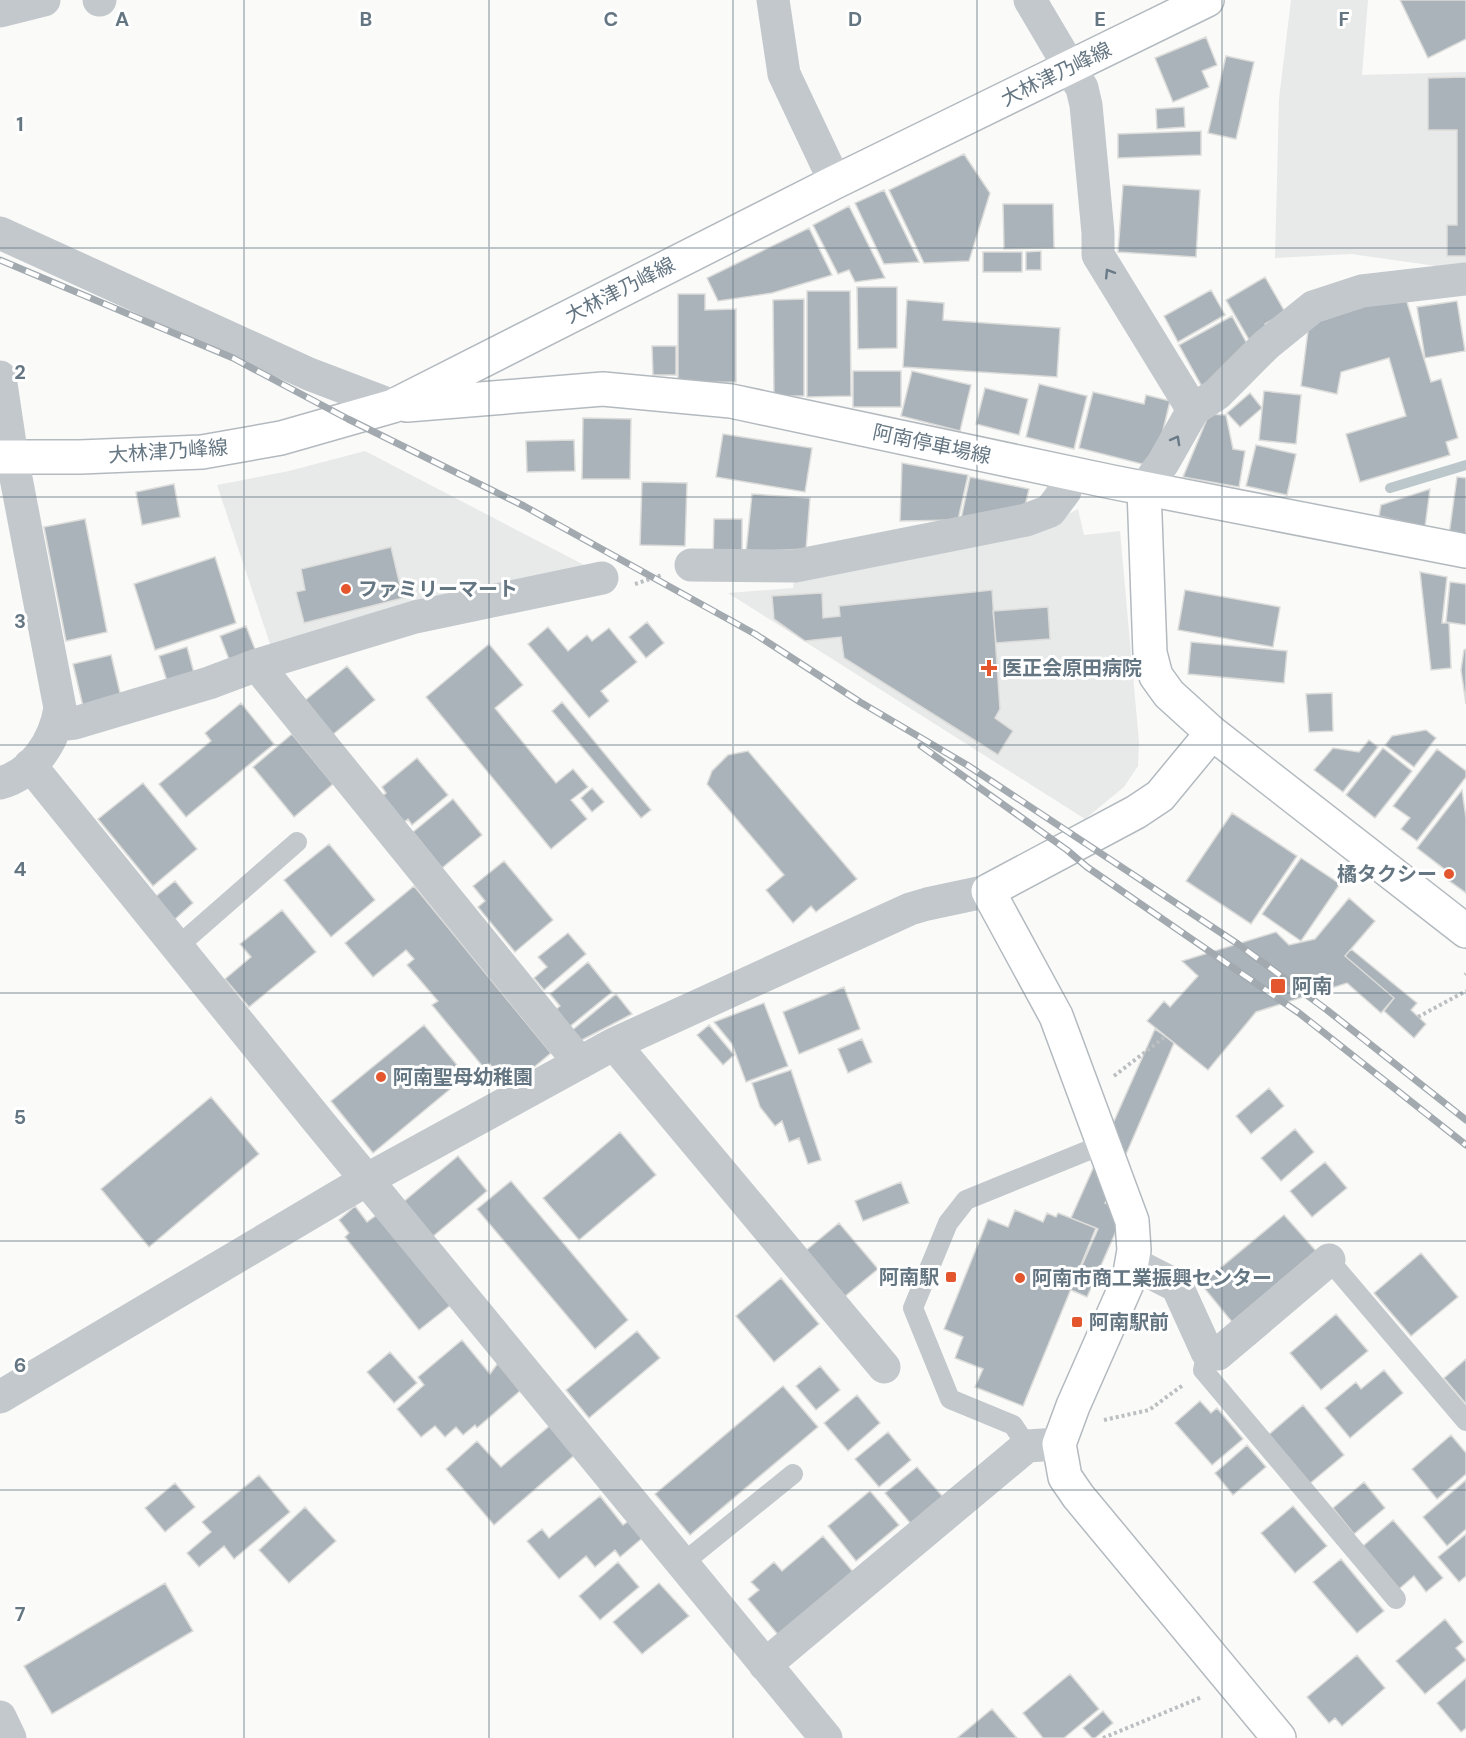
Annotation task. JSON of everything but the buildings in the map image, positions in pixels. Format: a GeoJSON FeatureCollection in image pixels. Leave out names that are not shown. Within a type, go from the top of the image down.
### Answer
{"type":"FeatureCollection","features":[{"type":"Feature","properties":{"kind":"main road","name":"大林津乃峰線"},"geometry":{"type":"LineString","coordinates":[[6,457],[80,457],[202,452],[280,438],[393,406],[835,182],[1207,0]]}},
{"type":"Feature","properties":{"kind":"main road","name":"阿南停車場線"},"geometry":{"type":"LineString","coordinates":[[393,406],[603,389],[731,401],[1144,489],[1466,551]]}},
{"type":"Feature","properties":{"kind":"main road"},"geometry":{"type":"LineString","coordinates":[[1144,489],[1150,653],[1156,675],[1169,694],[1212,733],[1466,931]]}},
{"type":"Feature","properties":{"kind":"main road"},"geometry":{"type":"LineString","coordinates":[[1212,733],[1160,796],[1136,812],[988,891],[1056,1016],[1132,1221],[1134,1250],[1129,1279],[1062,1435],[1065,1477],[1078,1496],[1279,1738]]}},
{"type":"Feature","properties":{"kind":"street"},"geometry":{"type":"LineString","coordinates":[[0,11],[44,0]]}},
{"type":"Feature","properties":{"kind":"street"},"geometry":{"type":"LineString","coordinates":[[773,0],[784,74],[835,182]]}},
{"type":"Feature","properties":{"kind":"street"},"geometry":{"type":"LineString","coordinates":[[1030,0],[1082,88],[1086,105],[1098,255],[1193,410]]}},
{"type":"Feature","properties":{"kind":"street"},"geometry":{"type":"LineString","coordinates":[[0,233],[309,374],[393,406]]}},
{"type":"Feature","properties":{"kind":"street"},"geometry":{"type":"LineString","coordinates":[[1144,489],[1163,463],[1193,410],[1217,394],[1266,345],[1313,307],[1362,291],[1466,279]]}},
{"type":"Feature","properties":{"kind":"street"},"geometry":{"type":"LineString","coordinates":[[0,377],[6,457],[60,708],[57,725],[45,751],[9,780],[0,783]]}},
{"type":"Feature","properties":{"kind":"street"},"geometry":{"type":"LineString","coordinates":[[691,565],[795,566],[1026,520],[1050,510],[1065,491],[1071,473]]}},
{"type":"Feature","properties":{"kind":"street"},"geometry":{"type":"LineString","coordinates":[[57,725],[75,723],[209,683],[257,665],[415,617],[602,578]]}},
{"type":"Feature","properties":{"kind":"street"},"geometry":{"type":"LineString","coordinates":[[257,665],[580,1063]]}},
{"type":"Feature","properties":{"kind":"street"},"geometry":{"type":"LineString","coordinates":[[30,765],[826,1738]]}},
{"type":"Feature","properties":{"kind":"street"},"geometry":{"type":"LineString","coordinates":[[0,1397],[368,1179],[614,1044],[910,909],[988,891]]}},
{"type":"Feature","properties":{"kind":"street"},"geometry":{"type":"LineString","coordinates":[[614,1044],[884,1367]]}},
{"type":"Feature","properties":{"kind":"street"},"geometry":{"type":"LineString","coordinates":[[1131,1263],[1177,1286],[1205,1361],[1218,1354],[1329,1260]]}},
{"type":"Feature","properties":{"kind":"street"},"geometry":{"type":"LineString","coordinates":[[765,1665],[1027,1446],[1062,1435]]}},
{"type":"Feature","properties":{"kind":"lane"},"geometry":{"type":"LineString","coordinates":[[177,947],[297,842]]}},
{"type":"Feature","properties":{"kind":"lane"},"geometry":{"type":"LineString","coordinates":[[1027,1446],[1013,1425],[950,1399],[913,1308],[948,1223],[966,1200],[1104,1144]]}},
{"type":"Feature","properties":{"kind":"lane"},"geometry":{"type":"LineString","coordinates":[[1329,1260],[1466,1421]]}},
{"type":"Feature","properties":{"kind":"lane"},"geometry":{"type":"LineString","coordinates":[[1205,1361],[1396,1599]]}},
{"type":"Feature","properties":{"kind":"lane"},"geometry":{"type":"LineString","coordinates":[[683,1563],[793,1474]]}},
{"type":"Feature","properties":{"kind":"path"},"geometry":{"type":"LineString","coordinates":[[602,578],[620,589],[691,565]]}},
{"type":"Feature","properties":{"kind":"path"},"geometry":{"type":"LineString","coordinates":[[1419,1017],[1466,991]]}},
{"type":"Feature","properties":{"kind":"path"},"geometry":{"type":"LineString","coordinates":[[1106,1083],[1166,1036]]}},
{"type":"Feature","properties":{"kind":"path"},"geometry":{"type":"LineString","coordinates":[[1062,1435],[1149,1410],[1205,1361]]}},
{"type":"Feature","properties":{"kind":"path"},"geometry":{"type":"LineString","coordinates":[[1103,1738],[1233,1684]]}},
{"type":"Feature","properties":{"kind":"shaded area"},"geometry":{"type":"Polygon","coordinates":[[[1291,0],[1368,0],[1362,75],[1466,72],[1466,264],[1436,266],[1351,254],[1275,258],[1279,99],[1291,0]]]}},
{"type":"Feature","properties":{"kind":"shaded area"},"geometry":{"type":"Polygon","coordinates":[[[365,451],[588,567],[498,583],[411,603],[271,647],[217,485],[289,471],[365,451]]]}},
{"type":"Feature","properties":{"kind":"shaded area","name":"医正会原田病院"},"geometry":{"type":"Polygon","coordinates":[[[1078,509],[1084,535],[1120,531],[1139,742],[1138,766],[1124,787],[1085,819],[728,593],[793,588],[794,578],[1040,529],[1078,509]]]}},
{"type":"Feature","properties":{"kind":"waterway"},"geometry":{"type":"LineString","coordinates":[[1390,488],[1466,465]]}},
{"type":"Feature","properties":{"kind":"railway"},"geometry":{"type":"LineString","coordinates":[[0,260],[233,358],[348,419],[524,506],[755,634],[860,702],[967,765],[1238,944],[1327,1010],[1466,1120]]}},
{"type":"Feature","properties":{"kind":"railway"},"geometry":{"type":"LineString","coordinates":[[921,746],[1067,850],[1087,867],[1299,1013],[1466,1145]]}},
{"type":"Feature","properties":{"kind":"place","name":"ファミリーマート"},"geometry":{"type":"Point","coordinates":[346,589]}},
{"type":"Feature","properties":{"kind":"place","name":"医正会原田病院"},"geometry":{"type":"Point","coordinates":[989,668]}},
{"type":"Feature","properties":{"kind":"place","name":"橘タクシー"},"geometry":{"type":"Point","coordinates":[1449,874]}},
{"type":"Feature","properties":{"kind":"place","name":"阿南"},"geometry":{"type":"Point","coordinates":[1278,986]}},
{"type":"Feature","properties":{"kind":"place","name":"阿南聖母幼稚園"},"geometry":{"type":"Point","coordinates":[381,1077]}},
{"type":"Feature","properties":{"kind":"place","name":"阿南駅"},"geometry":{"type":"Point","coordinates":[951,1277]}},
{"type":"Feature","properties":{"kind":"place","name":"阿南市商工業振興センター"},"geometry":{"type":"Point","coordinates":[1020,1278]}},
{"type":"Feature","properties":{"kind":"place","name":"阿南駅前"},"geometry":{"type":"Point","coordinates":[1077,1322]}}]}
